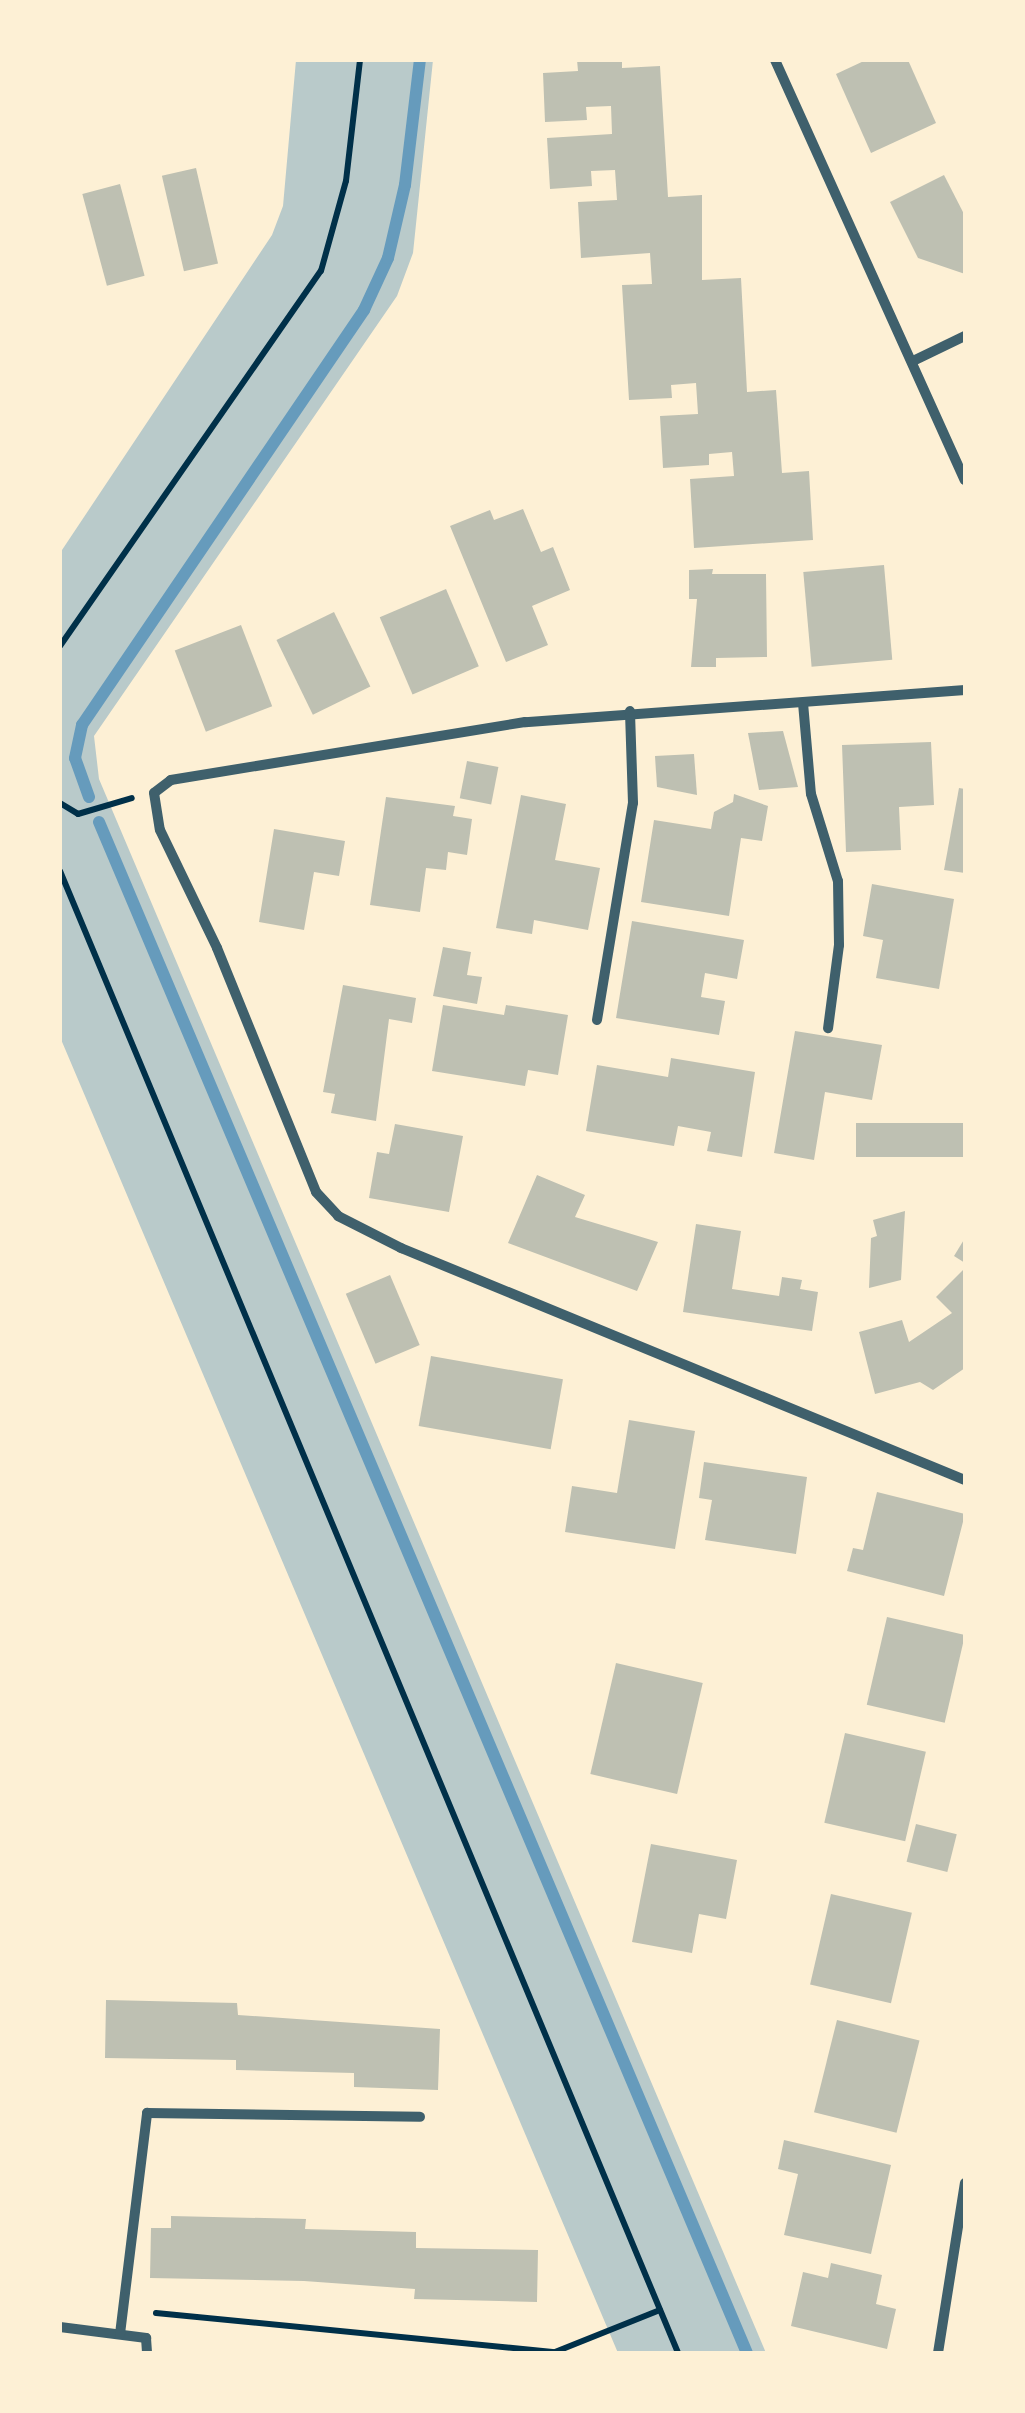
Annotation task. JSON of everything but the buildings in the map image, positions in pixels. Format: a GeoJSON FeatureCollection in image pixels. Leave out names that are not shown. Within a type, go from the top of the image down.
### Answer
{"type":"FeatureCollection","features":[{"type":"Feature","properties":{"kind":"street"},"geometry":{"type":"LineString","coordinates":[[775,60],[965,480]]}},
{"type":"Feature","properties":{"kind":"street"},"geometry":{"type":"LineString","coordinates":[[913,361],[965,336]]}},
{"type":"Feature","properties":{"kind":"street"},"geometry":{"type":"LineString","coordinates":[[965,690],[630,711],[211,773],[171,780],[154,792],[160,830],[216,948],[316,1192],[338,1216],[401,1248],[965,1480]]}},
{"type":"Feature","properties":{"kind":"street"},"geometry":{"type":"LineString","coordinates":[[803,703],[810,794],[838,881],[839,945],[828,1028]]}},
{"type":"Feature","properties":{"kind":"street"},"geometry":{"type":"LineString","coordinates":[[597,1020],[632,803],[630,711]]}},
{"type":"Feature","properties":{"kind":"street"},"geometry":{"type":"LineString","coordinates":[[120,2334],[147,2113],[420,2117]]}},
{"type":"Feature","properties":{"kind":"street"},"geometry":{"type":"LineString","coordinates":[[938,2353],[965,2183]]}},
{"type":"Feature","properties":{"kind":"street"},"geometry":{"type":"LineString","coordinates":[[60,2326],[146,2338],[147,2353]]}},
{"type":"Feature","properties":{"kind":"path"},"geometry":{"type":"LineString","coordinates":[[60,646],[321,270],[346,180],[360,60]]}},
{"type":"Feature","properties":{"kind":"path"},"geometry":{"type":"LineString","coordinates":[[60,803],[78,814],[115,802]]}},
{"type":"Feature","properties":{"kind":"path"},"geometry":{"type":"LineString","coordinates":[[60,871],[678,2353]]}},
{"type":"Feature","properties":{"kind":"path"},"geometry":{"type":"LineString","coordinates":[[146,2338],[151,2313],[556,2352],[660,2310]]}},
{"type":"Feature","properties":{"kind":"shaded area"},"geometry":{"type":"Polygon","coordinates":[[[296,60],[433,60],[413,253],[397,296],[94,736],[99,779],[766,2353],[618,2353],[60,1037],[60,553],[272,235],[283,206],[296,60]]]}},
{"type":"Feature","properties":{"kind":"waterway"},"geometry":{"type":"LineString","coordinates":[[89,797],[75,758],[82,725],[364,310],[388,258],[405,185],[420,60]]}},
{"type":"Feature","properties":{"kind":"waterway"},"geometry":{"type":"LineString","coordinates":[[99,822],[747,2353]]}}]}
